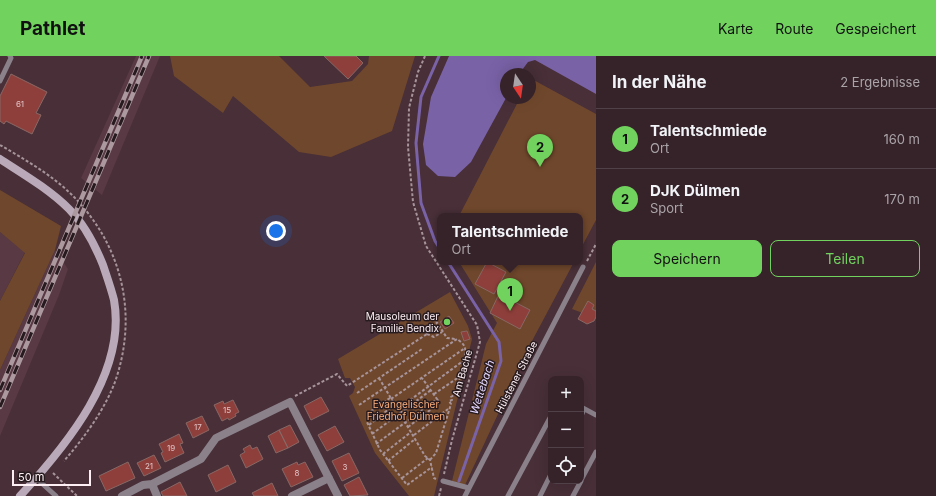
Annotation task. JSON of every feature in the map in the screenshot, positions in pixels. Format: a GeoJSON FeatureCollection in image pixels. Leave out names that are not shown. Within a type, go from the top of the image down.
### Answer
{"type":"FeatureCollection","features":[{"type":"Feature","properties":{"kind":"street"},"geometry":{"type":"LineString","coordinates":[[0,159],[40,185],[69,209],[97,248],[114,301],[115,327],[113,344],[102,383],[77,426],[20,496]]}},
{"type":"Feature","properties":{"kind":"street"},"geometry":{"type":"LineString","coordinates":[[122,496],[144,485],[152,484],[201,459],[216,438],[290,402],[338,496]]}},
{"type":"Feature","properties":{"kind":"street"},"geometry":{"type":"LineString","coordinates":[[292,496],[329,478]]}},
{"type":"Feature","properties":{"kind":"street"},"geometry":{"type":"LineString","coordinates":[[152,484],[157,496]]}},
{"type":"Feature","properties":{"kind":"lane"},"geometry":{"type":"LineString","coordinates":[[0,81],[8,66],[11,58],[10,56]]}},
{"type":"Feature","properties":{"kind":"lane","name":"Hülstener Straße"},"geometry":{"type":"LineString","coordinates":[[465,496],[584,267]]}},
{"type":"Feature","properties":{"kind":"lane"},"geometry":{"type":"LineString","coordinates":[[584,409],[596,415]]}},
{"type":"Feature","properties":{"kind":"lane"},"geometry":{"type":"LineString","coordinates":[[509,496],[548,422]]}},
{"type":"Feature","properties":{"kind":"lane"},"geometry":{"type":"LineString","coordinates":[[584,475],[596,452]]}},
{"type":"Feature","properties":{"kind":"lane"},"geometry":{"type":"LineString","coordinates":[[36,478],[56,496]]}},
{"type":"Feature","properties":{"kind":"lane"},"geometry":{"type":"LineString","coordinates":[[540,496],[548,480]]}},
{"type":"Feature","properties":{"kind":"lane"},"geometry":{"type":"LineString","coordinates":[[443,481],[469,488]]}},
{"type":"Feature","properties":{"kind":"lane"},"geometry":{"type":"LineString","coordinates":[[573,496],[579,484]]}},
{"type":"Feature","properties":{"kind":"path","name":"Am Bache"},"geometry":{"type":"LineString","coordinates":[[425,56],[418,72],[409,108],[408,147],[412,202],[426,246],[437,263]]}},
{"type":"Feature","properties":{"kind":"path"},"geometry":{"type":"LineString","coordinates":[[0,145],[56,181],[72,194],[93,218],[108,243],[115,260],[125,300],[125,342],[116,380],[106,401],[82,440],[63,462]]}},
{"type":"Feature","properties":{"kind":"path"},"geometry":{"type":"LineString","coordinates":[[584,267],[596,244]]}},
{"type":"Feature","properties":{"kind":"path","name":"Am Bache"},"geometry":{"type":"LineString","coordinates":[[438,265],[477,325],[480,342],[452,440],[439,496]]}},
{"type":"Feature","properties":{"kind":"path"},"geometry":{"type":"LineString","coordinates":[[290,402],[291,398],[337,374],[347,386],[427,334],[428,328],[436,322],[447,338],[457,339],[462,342],[465,348],[460,376],[454,395],[451,397],[452,400],[449,401],[450,404],[436,453],[402,478]]}},
{"type":"Feature","properties":{"kind":"path"},"geometry":{"type":"LineString","coordinates":[[427,334],[434,337],[443,331]]}},
{"type":"Feature","properties":{"kind":"path"},"geometry":{"type":"LineString","coordinates":[[360,405],[457,339]]}},
{"type":"Feature","properties":{"kind":"path"},"geometry":{"type":"LineString","coordinates":[[432,467],[407,485],[376,444],[367,422],[371,412],[465,348]]}},
{"type":"Feature","properties":{"kind":"path"},"geometry":{"type":"LineString","coordinates":[[357,393],[422,349]]}},
{"type":"Feature","properties":{"kind":"path"},"geometry":{"type":"LineString","coordinates":[[398,409],[463,361]]}},
{"type":"Feature","properties":{"kind":"path"},"geometry":{"type":"LineString","coordinates":[[434,394],[460,376]]}},
{"type":"Feature","properties":{"kind":"path"},"geometry":{"type":"LineString","coordinates":[[379,378],[425,456],[429,459],[434,478],[443,481]]}},
{"type":"Feature","properties":{"kind":"path"},"geometry":{"type":"LineString","coordinates":[[408,427],[439,402],[422,378]]}},
{"type":"Feature","properties":{"kind":"path"},"geometry":{"type":"LineString","coordinates":[[372,434],[431,390]]}},
{"type":"Feature","properties":{"kind":"path"},"geometry":{"type":"LineString","coordinates":[[376,444],[437,399]]}},
{"type":"Feature","properties":{"kind":"path"},"geometry":{"type":"LineString","coordinates":[[368,425],[395,405]]}},
{"type":"Feature","properties":{"kind":"path"},"geometry":{"type":"LineString","coordinates":[[413,436],[449,408]]}},
{"type":"Feature","properties":{"kind":"path"},"geometry":{"type":"LineString","coordinates":[[383,454],[411,432]]}},
{"type":"Feature","properties":{"kind":"path"},"geometry":{"type":"LineString","coordinates":[[388,461],[415,439]]}},
{"type":"Feature","properties":{"kind":"path"},"geometry":{"type":"LineString","coordinates":[[43,484],[53,473],[77,496]]}},
{"type":"Feature","properties":{"kind":"shaded area"},"geometry":{"type":"Polygon","coordinates":[[[136,56],[160,56],[102,195],[81,178],[136,56]]]}},
{"type":"Feature","properties":{"kind":"shaded area"},"geometry":{"type":"Polygon","coordinates":[[[449,56],[596,56],[596,94],[535,60],[528,62],[524,68],[500,68],[500,104],[503,104],[471,162],[455,177],[438,176],[426,165],[423,144],[431,97],[449,56]]]}},
{"type":"Feature","properties":{"kind":"shaded area"},"geometry":{"type":"Polygon","coordinates":[[[0,232],[25,252],[0,301],[0,232]]]}},
{"type":"Feature","properties":{"kind":"shaded area"},"geometry":{"type":"Polygon","coordinates":[[[55,250],[68,269],[59,295],[0,436],[0,370],[55,250]]]}},
{"type":"Feature","properties":{"kind":"green space"},"geometry":{"type":"Polygon","coordinates":[[[170,56],[279,56],[310,87],[352,81],[368,64],[369,56],[415,56],[392,131],[331,157],[299,152],[233,96],[223,113],[174,76],[170,56]]]}},
{"type":"Feature","properties":{"kind":"green space"},"geometry":{"type":"Polygon","coordinates":[[[536,81],[596,114],[596,220],[583,244],[583,213],[461,213],[517,104],[536,104],[536,81]]]}},
{"type":"Feature","properties":{"kind":"green space"},"geometry":{"type":"Polygon","coordinates":[[[0,190],[61,226],[55,250],[0,370],[0,301],[25,253],[0,232],[0,190]]]}},
{"type":"Feature","properties":{"kind":"green space"},"geometry":{"type":"Polygon","coordinates":[[[596,262],[596,318],[572,309],[596,262]]]}},
{"type":"Feature","properties":{"kind":"green space"},"geometry":{"type":"Polygon","coordinates":[[[461,265],[572,265],[532,341],[465,485],[452,481],[486,344],[497,323],[461,265]]]}},
{"type":"Feature","properties":{"kind":"green space","name":"Evangelischer Friedhof Dülmen"},"geometry":{"type":"Polygon","coordinates":[[[450,292],[468,326],[472,339],[434,496],[409,496],[375,453],[349,396],[353,393],[355,387],[350,378],[345,378],[338,359],[450,292]]]}},
{"type":"Feature","properties":{"kind":"building"},"geometry":{"type":"Polygon","coordinates":[[[324,56],[356,56],[363,63],[348,79],[324,56]]]}},
{"type":"Feature","properties":{"kind":"building"},"geometry":{"type":"Polygon","coordinates":[[[11,74],[47,92],[36,113],[41,115],[32,134],[6,121],[4,124],[0,121],[0,96],[11,74]]]}},
{"type":"Feature","properties":{"kind":"building"},"geometry":{"type":"Polygon","coordinates":[[[485,265],[493,265],[506,272],[494,294],[475,284],[485,265]]]}},
{"type":"Feature","properties":{"kind":"building"},"geometry":{"type":"Polygon","coordinates":[[[499,294],[530,310],[520,329],[490,313],[499,294]]]}},
{"type":"Feature","properties":{"kind":"building"},"geometry":{"type":"Polygon","coordinates":[[[588,301],[594,305],[592,309],[596,311],[596,317],[594,321],[587,324],[578,319],[588,301]]]}},
{"type":"Feature","properties":{"kind":"building","name":"Mausoleum der Familie Bendix"},"geometry":{"type":"Polygon","coordinates":[[[449,316],[454,323],[445,329],[440,322],[449,316]]]}},
{"type":"Feature","properties":{"kind":"building"},"geometry":{"type":"Polygon","coordinates":[[[467,331],[470,339],[464,341],[461,332],[467,331]]]}},
{"type":"Feature","properties":{"kind":"building"},"geometry":{"type":"Polygon","coordinates":[[[321,397],[329,411],[311,420],[304,406],[321,397]]]}},
{"type":"Feature","properties":{"kind":"building"},"geometry":{"type":"Polygon","coordinates":[[[233,400],[239,412],[235,414],[236,416],[229,420],[228,418],[222,421],[214,405],[223,401],[224,404],[233,400]]]}},
{"type":"Feature","properties":{"kind":"building"},"geometry":{"type":"Polygon","coordinates":[[[202,416],[209,430],[193,438],[186,423],[202,416]]]}},
{"type":"Feature","properties":{"kind":"building"},"geometry":{"type":"Polygon","coordinates":[[[290,425],[299,442],[288,448],[279,430],[290,425]]]}},
{"type":"Feature","properties":{"kind":"building"},"geometry":{"type":"Polygon","coordinates":[[[335,426],[344,442],[327,451],[318,435],[335,426]]]}},
{"type":"Feature","properties":{"kind":"building"},"geometry":{"type":"Polygon","coordinates":[[[279,430],[288,448],[276,453],[268,436],[279,430]]]}},
{"type":"Feature","properties":{"kind":"building"},"geometry":{"type":"Polygon","coordinates":[[[179,434],[183,443],[180,444],[184,453],[165,462],[161,453],[163,452],[159,444],[179,434]]]}},
{"type":"Feature","properties":{"kind":"building"},"geometry":{"type":"Polygon","coordinates":[[[250,445],[252,449],[257,447],[263,459],[246,468],[240,455],[245,452],[243,449],[250,445]]]}},
{"type":"Feature","properties":{"kind":"building"},"geometry":{"type":"Polygon","coordinates":[[[349,453],[359,473],[342,481],[332,461],[349,453]]]}},
{"type":"Feature","properties":{"kind":"building"},"geometry":{"type":"Polygon","coordinates":[[[154,455],[161,468],[144,476],[137,463],[154,455]]]}},
{"type":"Feature","properties":{"kind":"building"},"geometry":{"type":"Polygon","coordinates":[[[128,462],[135,478],[106,491],[99,476],[128,462]]]}},
{"type":"Feature","properties":{"kind":"building"},"geometry":{"type":"Polygon","coordinates":[[[297,462],[298,465],[305,462],[313,477],[291,487],[282,469],[297,462]]]}},
{"type":"Feature","properties":{"kind":"building"},"geometry":{"type":"Polygon","coordinates":[[[228,465],[236,482],[216,492],[208,475],[228,465]]]}},
{"type":"Feature","properties":{"kind":"building"},"geometry":{"type":"Polygon","coordinates":[[[359,477],[368,495],[350,496],[344,485],[359,477]]]}},
{"type":"Feature","properties":{"kind":"building"},"geometry":{"type":"Polygon","coordinates":[[[180,482],[187,496],[163,496],[161,492],[180,482]]]}},
{"type":"Feature","properties":{"kind":"building"},"geometry":{"type":"Polygon","coordinates":[[[272,483],[278,496],[254,496],[252,493],[272,483]]]}},
{"type":"Feature","properties":{"kind":"waterway","name":"Wettebach"},"geometry":{"type":"LineString","coordinates":[[437,244],[421,203],[416,143],[421,97],[439,56]]}},
{"type":"Feature","properties":{"kind":"waterway","name":"Wettebach"},"geometry":{"type":"LineString","coordinates":[[450,265],[499,342],[501,361],[459,481]]}},
{"type":"Feature","properties":{"kind":"railway"},"geometry":{"type":"LineString","coordinates":[[0,390],[142,56]]}},
{"type":"Feature","properties":{"kind":"railway"},"geometry":{"type":"LineString","coordinates":[[0,407],[149,56]]}},
{"type":"Feature","properties":{"kind":"place","name":"DJK Dülmen"},"geometry":{"type":"Point","coordinates":[540,167]}},
{"type":"Feature","properties":{"kind":"place","name":"Talentschmiede"},"geometry":{"type":"Point","coordinates":[510,311]}},
{"type":"Feature","properties":{"kind":"place","name":"Mausoleum der Familie Bendix"},"geometry":{"type":"Point","coordinates":[447,322]}}]}
